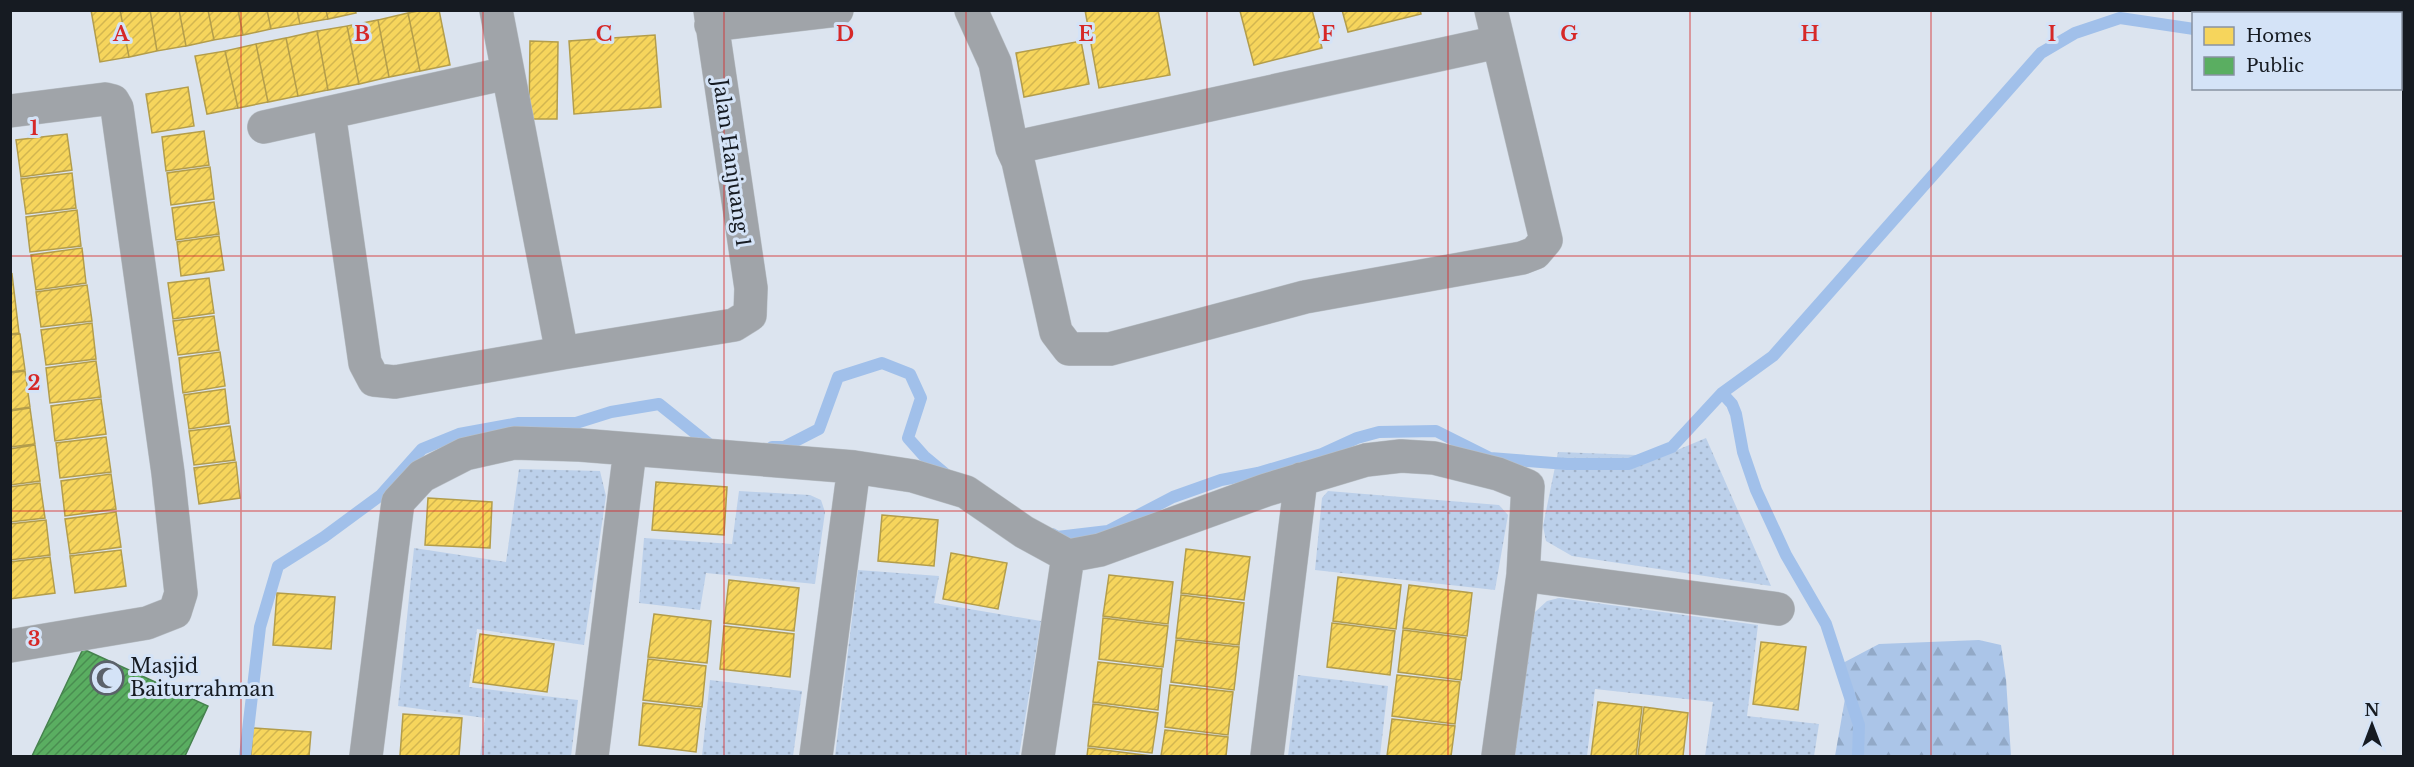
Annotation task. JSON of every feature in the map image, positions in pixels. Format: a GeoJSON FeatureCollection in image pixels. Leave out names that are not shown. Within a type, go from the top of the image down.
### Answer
{"type":"FeatureCollection","features":[{"type":"Feature","properties":{"kind":"street"},"geometry":{"type":"LineString","coordinates":[[329,113],[365,363],[374,380],[395,382],[562,353],[496,10]]}},
{"type":"Feature","properties":{"kind":"street"},"geometry":{"type":"LineString","coordinates":[[710,18],[837,10]]}},
{"type":"Feature","properties":{"kind":"street"},"geometry":{"type":"LineString","coordinates":[[972,10],[995,63],[1012,148],[1018,161],[1056,332],[1069,349],[1110,349],[1305,297],[1521,258],[1534,253],[1546,240],[1495,26],[1012,148]]}},
{"type":"Feature","properties":{"kind":"street","name":"Jalan Hanjuang 1"},"geometry":{"type":"LineString","coordinates":[[562,353],[734,325],[750,315],[751,288],[710,18]]}},
{"type":"Feature","properties":{"kind":"street"},"geometry":{"type":"LineString","coordinates":[[264,128],[507,73]]}},
{"type":"Feature","properties":{"kind":"street"},"geometry":{"type":"LineString","coordinates":[[10,111],[105,99],[113,101],[117,108],[168,473],[181,593],[175,612],[147,623],[10,646]]}},
{"type":"Feature","properties":{"kind":"street"},"geometry":{"type":"LineString","coordinates":[[366,756],[398,502],[422,476],[465,454],[514,443],[580,445],[854,467],[913,476],[966,492],[1024,532],[1068,556],[1100,550],[1301,479],[1366,460],[1401,456],[1434,459],[1498,474],[1528,486],[1523,575],[1498,756]]}},
{"type":"Feature","properties":{"kind":"street"},"geometry":{"type":"LineString","coordinates":[[592,756],[630,450]]}},
{"type":"Feature","properties":{"kind":"street"},"geometry":{"type":"LineString","coordinates":[[816,756],[854,467]]}},
{"type":"Feature","properties":{"kind":"street"},"geometry":{"type":"LineString","coordinates":[[1267,756],[1301,479]]}},
{"type":"Feature","properties":{"kind":"street"},"geometry":{"type":"LineString","coordinates":[[1038,756],[1068,556]]}},
{"type":"Feature","properties":{"kind":"street"},"geometry":{"type":"LineString","coordinates":[[1523,575],[1778,609]]}},
{"type":"Feature","properties":{"kind":"shaded area"},"geometry":{"type":"Polygon","coordinates":[[[1706,438],[1771,586],[1572,556],[1546,541],[1543,526],[1558,452],[1663,456],[1706,438]]]}},
{"type":"Feature","properties":{"kind":"shaded area"},"geometry":{"type":"Polygon","coordinates":[[[519,469],[600,471],[606,496],[584,645],[477,629],[469,687],[578,700],[571,756],[480,756],[485,718],[398,706],[414,548],[506,562],[519,469]]]}},
{"type":"Feature","properties":{"kind":"shaded area"},"geometry":{"type":"Polygon","coordinates":[[[739,491],[810,495],[821,500],[825,512],[815,584],[706,573],[700,610],[639,603],[644,538],[732,544],[739,491]]]}},
{"type":"Feature","properties":{"kind":"shaded area"},"geometry":{"type":"Polygon","coordinates":[[[1328,491],[1499,505],[1508,515],[1495,590],[1315,570],[1322,498],[1328,491]]]}},
{"type":"Feature","properties":{"kind":"shaded area"},"geometry":{"type":"Polygon","coordinates":[[[858,570],[939,576],[934,603],[1041,621],[1019,756],[835,756],[858,570]]]}},
{"type":"Feature","properties":{"kind":"shaded area"},"geometry":{"type":"Polygon","coordinates":[[[1559,598],[1758,625],[1747,716],[1819,724],[1814,756],[1705,756],[1713,702],[1595,689],[1587,756],[1513,756],[1535,612],[1547,601],[1559,598]]]}},
{"type":"Feature","properties":{"kind":"shaded area"},"geometry":{"type":"Polygon","coordinates":[[[1298,675],[1388,686],[1380,756],[1288,756],[1298,675]]]}},
{"type":"Feature","properties":{"kind":"shaded area"},"geometry":{"type":"Polygon","coordinates":[[[710,680],[802,691],[793,756],[702,756],[710,680]]]}},
{"type":"Feature","properties":{"kind":"green space"},"geometry":{"type":"Polygon","coordinates":[[[1979,640],[2001,645],[2006,679],[2011,756],[1835,756],[1846,693],[1841,664],[1879,644],[1979,640]]]}},
{"type":"Feature","properties":{"kind":"building: Homes"},"geometry":{"type":"Polygon","coordinates":[[[91,10],[120,10],[129,57],[100,62],[91,10]]]}},
{"type":"Feature","properties":{"kind":"building: Homes"},"geometry":{"type":"Polygon","coordinates":[[[120,10],[150,10],[157,51],[129,57],[120,10]]]}},
{"type":"Feature","properties":{"kind":"building: Homes"},"geometry":{"type":"Polygon","coordinates":[[[150,10],[179,10],[186,46],[157,51],[150,10]]]}},
{"type":"Feature","properties":{"kind":"building: Homes"},"geometry":{"type":"Polygon","coordinates":[[[179,10],[208,10],[214,40],[186,46],[179,10]]]}},
{"type":"Feature","properties":{"kind":"building: Homes"},"geometry":{"type":"Polygon","coordinates":[[[208,10],[238,10],[243,35],[214,40],[208,10]]]}},
{"type":"Feature","properties":{"kind":"building: Homes"},"geometry":{"type":"Polygon","coordinates":[[[238,10],[267,10],[271,29],[243,35],[238,10]]]}},
{"type":"Feature","properties":{"kind":"building: Homes"},"geometry":{"type":"Polygon","coordinates":[[[267,10],[297,10],[300,24],[271,29],[267,10]]]}},
{"type":"Feature","properties":{"kind":"building: Homes"},"geometry":{"type":"Polygon","coordinates":[[[297,10],[326,10],[328,19],[300,24],[297,10]]]}},
{"type":"Feature","properties":{"kind":"building: Homes"},"geometry":{"type":"Polygon","coordinates":[[[326,10],[355,10],[356,13],[328,19],[326,10]]]}},
{"type":"Feature","properties":{"kind":"building: Homes"},"geometry":{"type":"Polygon","coordinates":[[[439,10],[450,65],[420,71],[408,13],[439,10]]]}},
{"type":"Feature","properties":{"kind":"building: Homes"},"geometry":{"type":"Polygon","coordinates":[[[1085,10],[1158,10],[1170,75],[1099,88],[1085,10]]]}},
{"type":"Feature","properties":{"kind":"building: Homes"},"geometry":{"type":"Polygon","coordinates":[[[1312,10],[1322,48],[1254,65],[1240,11],[1312,10]]]}},
{"type":"Feature","properties":{"kind":"building: Homes"},"geometry":{"type":"Polygon","coordinates":[[[1342,10],[1420,10],[1421,14],[1348,32],[1342,10]]]}},
{"type":"Feature","properties":{"kind":"building: Homes"},"geometry":{"type":"Polygon","coordinates":[[[408,13],[420,71],[389,77],[378,20],[408,13]]]}},
{"type":"Feature","properties":{"kind":"building: Homes"},"geometry":{"type":"Polygon","coordinates":[[[378,20],[389,77],[359,84],[347,26],[378,20]]]}},
{"type":"Feature","properties":{"kind":"building: Homes"},"geometry":{"type":"Polygon","coordinates":[[[347,26],[359,84],[328,90],[317,31],[347,26]]]}},
{"type":"Feature","properties":{"kind":"building: Homes"},"geometry":{"type":"Polygon","coordinates":[[[317,31],[328,90],[298,96],[286,38],[317,31]]]}},
{"type":"Feature","properties":{"kind":"building: Homes"},"geometry":{"type":"Polygon","coordinates":[[[655,35],[661,107],[574,114],[569,41],[655,35]]]}},
{"type":"Feature","properties":{"kind":"building: Homes"},"geometry":{"type":"Polygon","coordinates":[[[286,38],[298,96],[268,102],[256,44],[286,38]]]}},
{"type":"Feature","properties":{"kind":"building: Homes"},"geometry":{"type":"Polygon","coordinates":[[[530,41],[558,42],[557,119],[529,119],[530,41]]]}},
{"type":"Feature","properties":{"kind":"building: Homes"},"geometry":{"type":"Polygon","coordinates":[[[1081,41],[1089,84],[1024,97],[1016,53],[1081,41]]]}},
{"type":"Feature","properties":{"kind":"building: Homes"},"geometry":{"type":"Polygon","coordinates":[[[256,44],[268,102],[238,108],[225,51],[256,44]]]}},
{"type":"Feature","properties":{"kind":"building: Homes"},"geometry":{"type":"Polygon","coordinates":[[[225,51],[238,108],[207,114],[195,56],[225,51]]]}},
{"type":"Feature","properties":{"kind":"building: Homes"},"geometry":{"type":"Polygon","coordinates":[[[188,87],[194,126],[152,133],[146,94],[188,87]]]}},
{"type":"Feature","properties":{"kind":"building: Homes"},"geometry":{"type":"Polygon","coordinates":[[[204,131],[209,165],[166,171],[162,137],[204,131]]]}},
{"type":"Feature","properties":{"kind":"building: Homes"},"geometry":{"type":"Polygon","coordinates":[[[67,134],[72,170],[21,177],[16,140],[67,134]]]}},
{"type":"Feature","properties":{"kind":"building: Homes"},"geometry":{"type":"Polygon","coordinates":[[[210,167],[214,199],[171,205],[167,173],[210,167]]]}},
{"type":"Feature","properties":{"kind":"building: Homes"},"geometry":{"type":"Polygon","coordinates":[[[72,173],[76,208],[26,214],[21,179],[72,173]]]}},
{"type":"Feature","properties":{"kind":"building: Homes"},"geometry":{"type":"Polygon","coordinates":[[[214,202],[219,234],[176,240],[172,208],[214,202]]]}},
{"type":"Feature","properties":{"kind":"building: Homes"},"geometry":{"type":"Polygon","coordinates":[[[77,210],[81,246],[30,252],[26,217],[77,210]]]}},
{"type":"Feature","properties":{"kind":"building: Homes"},"geometry":{"type":"Polygon","coordinates":[[[219,236],[224,270],[181,276],[177,242],[219,236]]]}},
{"type":"Feature","properties":{"kind":"building: Homes"},"geometry":{"type":"Polygon","coordinates":[[[82,248],[86,283],[36,290],[31,255],[82,248]]]}},
{"type":"Feature","properties":{"kind":"building: Homes"},"geometry":{"type":"Polygon","coordinates":[[[12,274],[19,333],[10,334],[10,275],[12,274]]]}},
{"type":"Feature","properties":{"kind":"building: Homes"},"geometry":{"type":"Polygon","coordinates":[[[209,278],[214,313],[173,319],[168,283],[209,278]]]}},
{"type":"Feature","properties":{"kind":"building: Homes"},"geometry":{"type":"Polygon","coordinates":[[[87,285],[92,321],[41,327],[36,292],[87,285]]]}},
{"type":"Feature","properties":{"kind":"building: Homes"},"geometry":{"type":"Polygon","coordinates":[[[214,316],[219,350],[178,355],[173,321],[214,316]]]}},
{"type":"Feature","properties":{"kind":"building: Homes"},"geometry":{"type":"Polygon","coordinates":[[[92,323],[96,359],[46,365],[41,330],[92,323]]]}},
{"type":"Feature","properties":{"kind":"building: Homes"},"geometry":{"type":"Polygon","coordinates":[[[20,334],[25,370],[10,372],[10,335],[20,334]]]}},
{"type":"Feature","properties":{"kind":"building: Homes"},"geometry":{"type":"Polygon","coordinates":[[[220,352],[225,386],[183,393],[179,358],[220,352]]]}},
{"type":"Feature","properties":{"kind":"building: Homes"},"geometry":{"type":"Polygon","coordinates":[[[96,361],[101,397],[50,403],[46,368],[96,361]]]}},
{"type":"Feature","properties":{"kind":"building: Homes"},"geometry":{"type":"Polygon","coordinates":[[[25,371],[30,407],[10,410],[10,373],[25,371]]]}},
{"type":"Feature","properties":{"kind":"building: Homes"},"geometry":{"type":"Polygon","coordinates":[[[225,389],[229,423],[189,429],[184,395],[225,389]]]}},
{"type":"Feature","properties":{"kind":"building: Homes"},"geometry":{"type":"Polygon","coordinates":[[[101,399],[106,434],[55,441],[51,406],[101,399]]]}},
{"type":"Feature","properties":{"kind":"building: Homes"},"geometry":{"type":"Polygon","coordinates":[[[30,408],[35,444],[10,447],[10,411],[30,408]]]}},
{"type":"Feature","properties":{"kind":"building: Homes"},"geometry":{"type":"Polygon","coordinates":[[[230,426],[235,460],[194,465],[189,431],[230,426]]]}},
{"type":"Feature","properties":{"kind":"building: Homes"},"geometry":{"type":"Polygon","coordinates":[[[106,437],[111,472],[60,478],[56,443],[106,437]]]}},
{"type":"Feature","properties":{"kind":"building: Homes"},"geometry":{"type":"Polygon","coordinates":[[[35,445],[40,481],[10,485],[10,449],[35,445]]]}},
{"type":"Feature","properties":{"kind":"building: Homes"},"geometry":{"type":"Polygon","coordinates":[[[236,462],[240,498],[199,504],[194,468],[236,462]]]}},
{"type":"Feature","properties":{"kind":"building: Homes"},"geometry":{"type":"Polygon","coordinates":[[[111,474],[116,509],[65,516],[61,481],[111,474]]]}},
{"type":"Feature","properties":{"kind":"building: Homes"},"geometry":{"type":"Polygon","coordinates":[[[656,482],[727,487],[724,535],[652,530],[656,482]]]}},
{"type":"Feature","properties":{"kind":"building: Homes"},"geometry":{"type":"Polygon","coordinates":[[[40,483],[45,518],[10,522],[10,487],[40,483]]]}},
{"type":"Feature","properties":{"kind":"building: Homes"},"geometry":{"type":"Polygon","coordinates":[[[428,498],[492,502],[490,548],[425,545],[428,498]]]}},
{"type":"Feature","properties":{"kind":"building: Homes"},"geometry":{"type":"Polygon","coordinates":[[[116,512],[121,547],[70,554],[65,519],[116,512]]]}},
{"type":"Feature","properties":{"kind":"building: Homes"},"geometry":{"type":"Polygon","coordinates":[[[882,515],[938,520],[934,566],[878,561],[882,515]]]}},
{"type":"Feature","properties":{"kind":"building: Homes"},"geometry":{"type":"Polygon","coordinates":[[[46,520],[50,555],[10,560],[10,524],[46,520]]]}},
{"type":"Feature","properties":{"kind":"building: Homes"},"geometry":{"type":"Polygon","coordinates":[[[1186,549],[1250,557],[1244,600],[1181,593],[1186,549]]]}},
{"type":"Feature","properties":{"kind":"building: Homes"},"geometry":{"type":"Polygon","coordinates":[[[121,550],[126,586],[75,593],[70,556],[121,550]]]}},
{"type":"Feature","properties":{"kind":"building: Homes"},"geometry":{"type":"Polygon","coordinates":[[[951,553],[1007,563],[998,609],[943,599],[951,553]]]}},
{"type":"Feature","properties":{"kind":"building: Homes"},"geometry":{"type":"Polygon","coordinates":[[[50,557],[55,593],[10,599],[10,562],[50,557]]]}},
{"type":"Feature","properties":{"kind":"building: Homes"},"geometry":{"type":"Polygon","coordinates":[[[1109,575],[1173,582],[1168,624],[1103,616],[1109,575]]]}},
{"type":"Feature","properties":{"kind":"building: Homes"},"geometry":{"type":"Polygon","coordinates":[[[1338,577],[1401,585],[1396,629],[1333,621],[1338,577]]]}},
{"type":"Feature","properties":{"kind":"building: Homes"},"geometry":{"type":"Polygon","coordinates":[[[729,580],[799,588],[794,631],[724,623],[729,580]]]}},
{"type":"Feature","properties":{"kind":"building: Homes"},"geometry":{"type":"Polygon","coordinates":[[[1409,585],[1472,593],[1467,636],[1403,628],[1409,585]]]}},
{"type":"Feature","properties":{"kind":"building: Homes"},"geometry":{"type":"Polygon","coordinates":[[[277,593],[335,597],[331,649],[273,645],[277,593]]]}},
{"type":"Feature","properties":{"kind":"building: Homes"},"geometry":{"type":"Polygon","coordinates":[[[1181,595],[1244,603],[1239,645],[1176,638],[1181,595]]]}},
{"type":"Feature","properties":{"kind":"building: Homes"},"geometry":{"type":"Polygon","coordinates":[[[654,614],[711,621],[707,663],[648,657],[654,614]]]}},
{"type":"Feature","properties":{"kind":"building: Homes"},"geometry":{"type":"Polygon","coordinates":[[[1103,618],[1168,626],[1163,667],[1099,659],[1103,618]]]}},
{"type":"Feature","properties":{"kind":"building: Homes"},"geometry":{"type":"Polygon","coordinates":[[[1332,623],[1395,631],[1390,675],[1327,667],[1332,623]]]}},
{"type":"Feature","properties":{"kind":"building: Homes"},"geometry":{"type":"Polygon","coordinates":[[[724,626],[794,634],[790,677],[720,669],[724,626]]]}},
{"type":"Feature","properties":{"kind":"building: Homes"},"geometry":{"type":"Polygon","coordinates":[[[1403,630],[1466,638],[1461,680],[1398,672],[1403,630]]]}},
{"type":"Feature","properties":{"kind":"building: Homes"},"geometry":{"type":"Polygon","coordinates":[[[480,634],[554,644],[547,692],[473,682],[480,634]]]}},
{"type":"Feature","properties":{"kind":"building: Homes"},"geometry":{"type":"Polygon","coordinates":[[[1176,640],[1239,647],[1234,690],[1171,682],[1176,640]]]}},
{"type":"Feature","properties":{"kind":"building: Homes"},"geometry":{"type":"Polygon","coordinates":[[[1761,642],[1806,647],[1798,710],[1753,704],[1761,642]]]}},
{"type":"Feature","properties":{"kind":"building: Homes"},"geometry":{"type":"Polygon","coordinates":[[[648,659],[706,666],[702,707],[643,700],[648,659]]]}},
{"type":"Feature","properties":{"kind":"building: Homes"},"geometry":{"type":"Polygon","coordinates":[[[1098,662],[1162,669],[1158,710],[1093,702],[1098,662]]]}},
{"type":"Feature","properties":{"kind":"building: Homes"},"geometry":{"type":"Polygon","coordinates":[[[1397,675],[1460,682],[1455,724],[1392,716],[1397,675]]]}},
{"type":"Feature","properties":{"kind":"building: Homes"},"geometry":{"type":"Polygon","coordinates":[[[1170,685],[1233,692],[1228,735],[1165,727],[1170,685]]]}},
{"type":"Feature","properties":{"kind":"building: Homes"},"geometry":{"type":"Polygon","coordinates":[[[1598,702],[1642,707],[1636,756],[1591,756],[1598,702]]]}},
{"type":"Feature","properties":{"kind":"building: Homes"},"geometry":{"type":"Polygon","coordinates":[[[643,703],[701,709],[696,752],[639,745],[643,703]]]}},
{"type":"Feature","properties":{"kind":"building: Homes"},"geometry":{"type":"Polygon","coordinates":[[[1093,704],[1158,713],[1152,753],[1088,746],[1093,704]]]}},
{"type":"Feature","properties":{"kind":"building: Homes"},"geometry":{"type":"Polygon","coordinates":[[[1644,707],[1688,713],[1683,756],[1638,756],[1644,707]]]}},
{"type":"Feature","properties":{"kind":"building: Homes"},"geometry":{"type":"Polygon","coordinates":[[[403,714],[462,718],[459,756],[400,756],[403,714]]]}},
{"type":"Feature","properties":{"kind":"building: Homes"},"geometry":{"type":"Polygon","coordinates":[[[1392,719],[1455,726],[1451,756],[1387,756],[1392,719]]]}},
{"type":"Feature","properties":{"kind":"building: Homes"},"geometry":{"type":"Polygon","coordinates":[[[253,728],[311,732],[309,756],[251,756],[253,728]]]}},
{"type":"Feature","properties":{"kind":"building: Homes"},"geometry":{"type":"Polygon","coordinates":[[[1165,730],[1228,737],[1226,756],[1161,756],[1165,730]]]}},
{"type":"Feature","properties":{"kind":"building: Homes"},"geometry":{"type":"Polygon","coordinates":[[[1088,748],[1152,756],[1087,756],[1088,748]]]}},
{"type":"Feature","properties":{"kind":"building: Public","name":"Masjid Baiturrahman"},"geometry":{"type":"Polygon","coordinates":[[[83,649],[208,706],[185,756],[32,756],[83,649]]]}},
{"type":"Feature","properties":{"kind":"waterway"},"geometry":{"type":"LineString","coordinates":[[1052,534],[1057,537],[1108,531],[1173,497],[1221,480],[1258,473],[1322,454],[1357,438],[1379,432],[1436,431],[1490,458],[1567,464],[1629,464],[1672,447],[1722,393],[1773,356],[2041,53],[2075,33],[2120,18],[2192,29]]}},
{"type":"Feature","properties":{"kind":"waterway"},"geometry":{"type":"LineString","coordinates":[[772,447],[784,447],[819,429],[838,377],[882,363],[910,374],[921,398],[908,438],[924,456],[948,476]]}},
{"type":"Feature","properties":{"kind":"waterway"},"geometry":{"type":"LineString","coordinates":[[1722,393],[1732,404],[1736,414],[1743,452],[1756,490],[1786,555],[1826,624],[1859,725],[1858,756]]}},
{"type":"Feature","properties":{"kind":"waterway"},"geometry":{"type":"LineString","coordinates":[[245,756],[260,627],[278,566],[324,537],[381,495],[422,449],[459,434],[519,423],[576,423],[611,412],[659,404],[714,448]]}},
{"type":"Feature","properties":{"kind":"place","name":"Masjid Baiturrahman"},"geometry":{"type":"Point","coordinates":[107,678]}}]}
